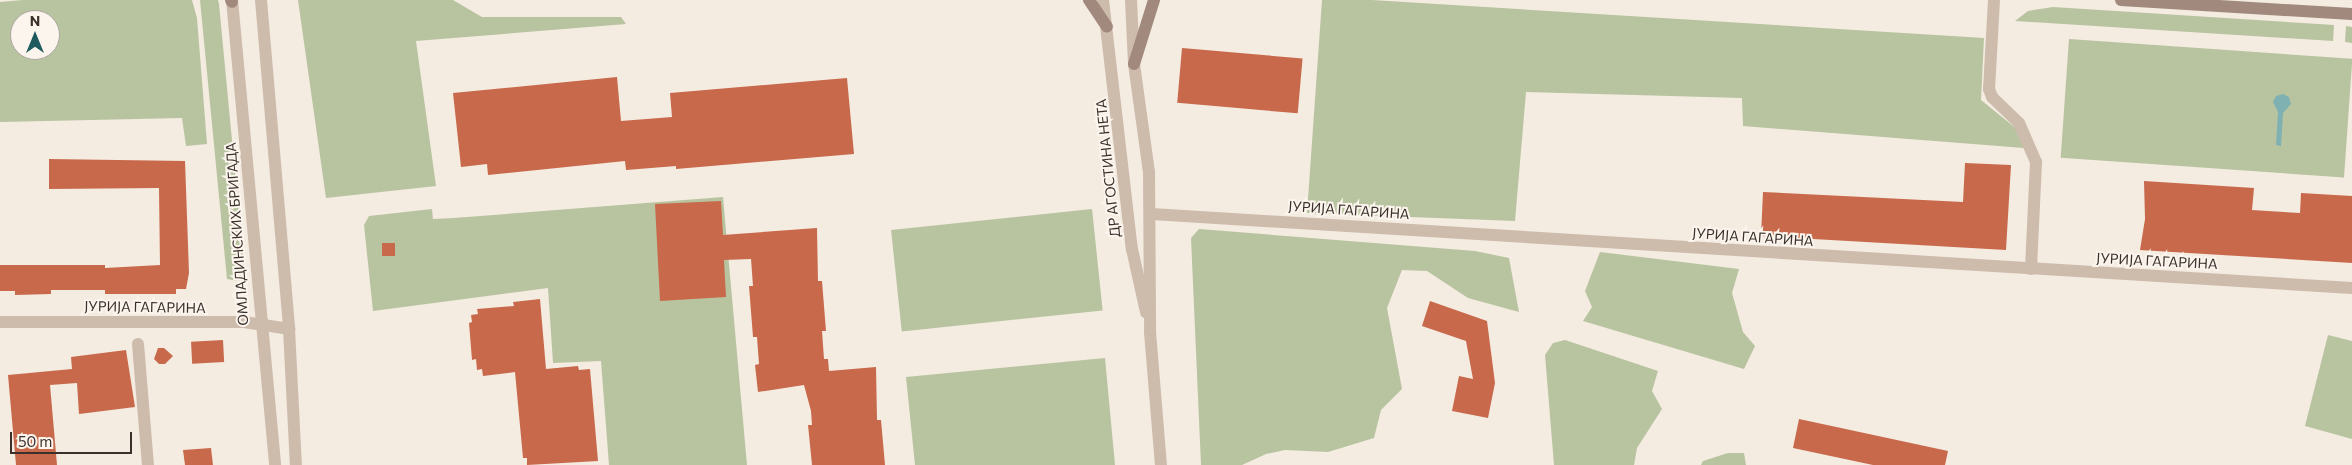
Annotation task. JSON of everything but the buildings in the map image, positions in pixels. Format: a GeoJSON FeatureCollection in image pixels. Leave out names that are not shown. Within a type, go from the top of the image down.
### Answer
{"type":"FeatureCollection","features":[{"type":"Feature","properties":{"kind":"main road"},"geometry":{"type":"LineString","coordinates":[[1089,0],[1107,27]]}},
{"type":"Feature","properties":{"kind":"main road"},"geometry":{"type":"LineString","coordinates":[[1134,64],[1154,0]]}},
{"type":"Feature","properties":{"kind":"main road"},"geometry":{"type":"LineString","coordinates":[[2121,0],[2352,14]]}},
{"type":"Feature","properties":{"kind":"street"},"geometry":{"type":"LineString","coordinates":[[261,0],[289,329],[296,465]]}},
{"type":"Feature","properties":{"kind":"street","name":"ДР АГОСТИНА НЕТА"},"geometry":{"type":"LineString","coordinates":[[1103,0],[1132,249],[1150,332]]}},
{"type":"Feature","properties":{"kind":"street","name":"ДР АГОСТИНА НЕТА"},"geometry":{"type":"LineString","coordinates":[[1131,0],[1134,64],[1150,172],[1152,214],[1150,332],[1161,465]]}},
{"type":"Feature","properties":{"kind":"street"},"geometry":{"type":"LineString","coordinates":[[1994,0],[1989,89],[1992,97],[2019,123],[2036,162],[2031,269]]}},
{"type":"Feature","properties":{"kind":"street","name":"ОМЛАДИНСКИХ БРИГАДА"},"geometry":{"type":"LineString","coordinates":[[231,1],[260,324],[275,465]]}},
{"type":"Feature","properties":{"kind":"street","name":"ЈУРИЈА ГАГАРИНА"},"geometry":{"type":"LineString","coordinates":[[1152,214],[2352,288]]}},
{"type":"Feature","properties":{"kind":"street","name":"ЈУРИЈА ГАГАРИНА"},"geometry":{"type":"LineString","coordinates":[[0,322],[260,324],[289,329]]}},
{"type":"Feature","properties":{"kind":"street"},"geometry":{"type":"LineString","coordinates":[[138,344],[148,465]]}},
{"type":"Feature","properties":{"kind":"green space"},"geometry":{"type":"Polygon","coordinates":[[[23,0],[192,0],[197,18],[207,144],[186,146],[182,118],[0,122],[0,2],[23,0]]]}},
{"type":"Feature","properties":{"kind":"green space"},"geometry":{"type":"Polygon","coordinates":[[[200,0],[218,0],[219,4],[245,277],[238,281],[227,279],[200,0]]]}},
{"type":"Feature","properties":{"kind":"green space"},"geometry":{"type":"Polygon","coordinates":[[[298,0],[453,0],[482,17],[621,17],[626,24],[416,41],[436,186],[326,198],[298,0]]]}},
{"type":"Feature","properties":{"kind":"green space"},"geometry":{"type":"Polygon","coordinates":[[[1322,0],[1372,0],[1984,38],[1981,100],[2018,130],[2024,148],[1743,126],[1742,98],[1526,92],[1515,221],[1307,213],[1322,0]]]}},
{"type":"Feature","properties":{"kind":"green space"},"geometry":{"type":"Polygon","coordinates":[[[2053,7],[2334,25],[2333,41],[2015,21],[2028,11],[2053,7]]]}},
{"type":"Feature","properties":{"kind":"green space"},"geometry":{"type":"Polygon","coordinates":[[[2346,26],[2352,27],[2352,43],[2345,42],[2346,26]]]}},
{"type":"Feature","properties":{"kind":"green space"},"geometry":{"type":"Polygon","coordinates":[[[2069,39],[2352,59],[2344,178],[2061,158],[2069,39]]]}},
{"type":"Feature","properties":{"kind":"green space"},"geometry":{"type":"Polygon","coordinates":[[[723,197],[747,465],[609,465],[601,361],[553,363],[548,288],[373,311],[364,225],[369,216],[432,209],[433,219],[454,218],[723,197]]]}},
{"type":"Feature","properties":{"kind":"green space"},"geometry":{"type":"Polygon","coordinates":[[[1092,209],[1103,310],[902,332],[891,230],[1092,209]]]}},
{"type":"Feature","properties":{"kind":"green space"},"geometry":{"type":"Polygon","coordinates":[[[1199,229],[1475,251],[1509,258],[1519,312],[1468,298],[1427,271],[1402,270],[1387,308],[1402,389],[1381,410],[1374,438],[1328,452],[1285,450],[1266,454],[1242,465],[1201,465],[1191,238],[1199,229]]]}},
{"type":"Feature","properties":{"kind":"green space"},"geometry":{"type":"Polygon","coordinates":[[[1600,252],[1739,269],[1732,293],[1743,332],[1755,346],[1744,369],[1583,321],[1592,307],[1585,291],[1600,252]]]}},
{"type":"Feature","properties":{"kind":"green space"},"geometry":{"type":"Polygon","coordinates":[[[2328,335],[2352,341],[2352,439],[2305,426],[2328,335]]]}},
{"type":"Feature","properties":{"kind":"green space"},"geometry":{"type":"Polygon","coordinates":[[[1565,340],[1658,371],[1652,391],[1662,409],[1637,448],[1634,465],[1554,465],[1545,355],[1553,343],[1565,340]]]}},
{"type":"Feature","properties":{"kind":"green space"},"geometry":{"type":"Polygon","coordinates":[[[1105,358],[1115,465],[915,465],[906,377],[1105,358]]]}},
{"type":"Feature","properties":{"kind":"green space"},"geometry":{"type":"Polygon","coordinates":[[[1728,453],[1744,453],[1746,465],[1701,465],[1703,461],[1728,453]]]}},
{"type":"Feature","properties":{"kind":"water"},"geometry":{"type":"Polygon","coordinates":[[[2283,94],[2289,97],[2291,104],[2283,113],[2281,146],[2276,145],[2278,112],[2273,102],[2276,96],[2283,94]]]}}]}
